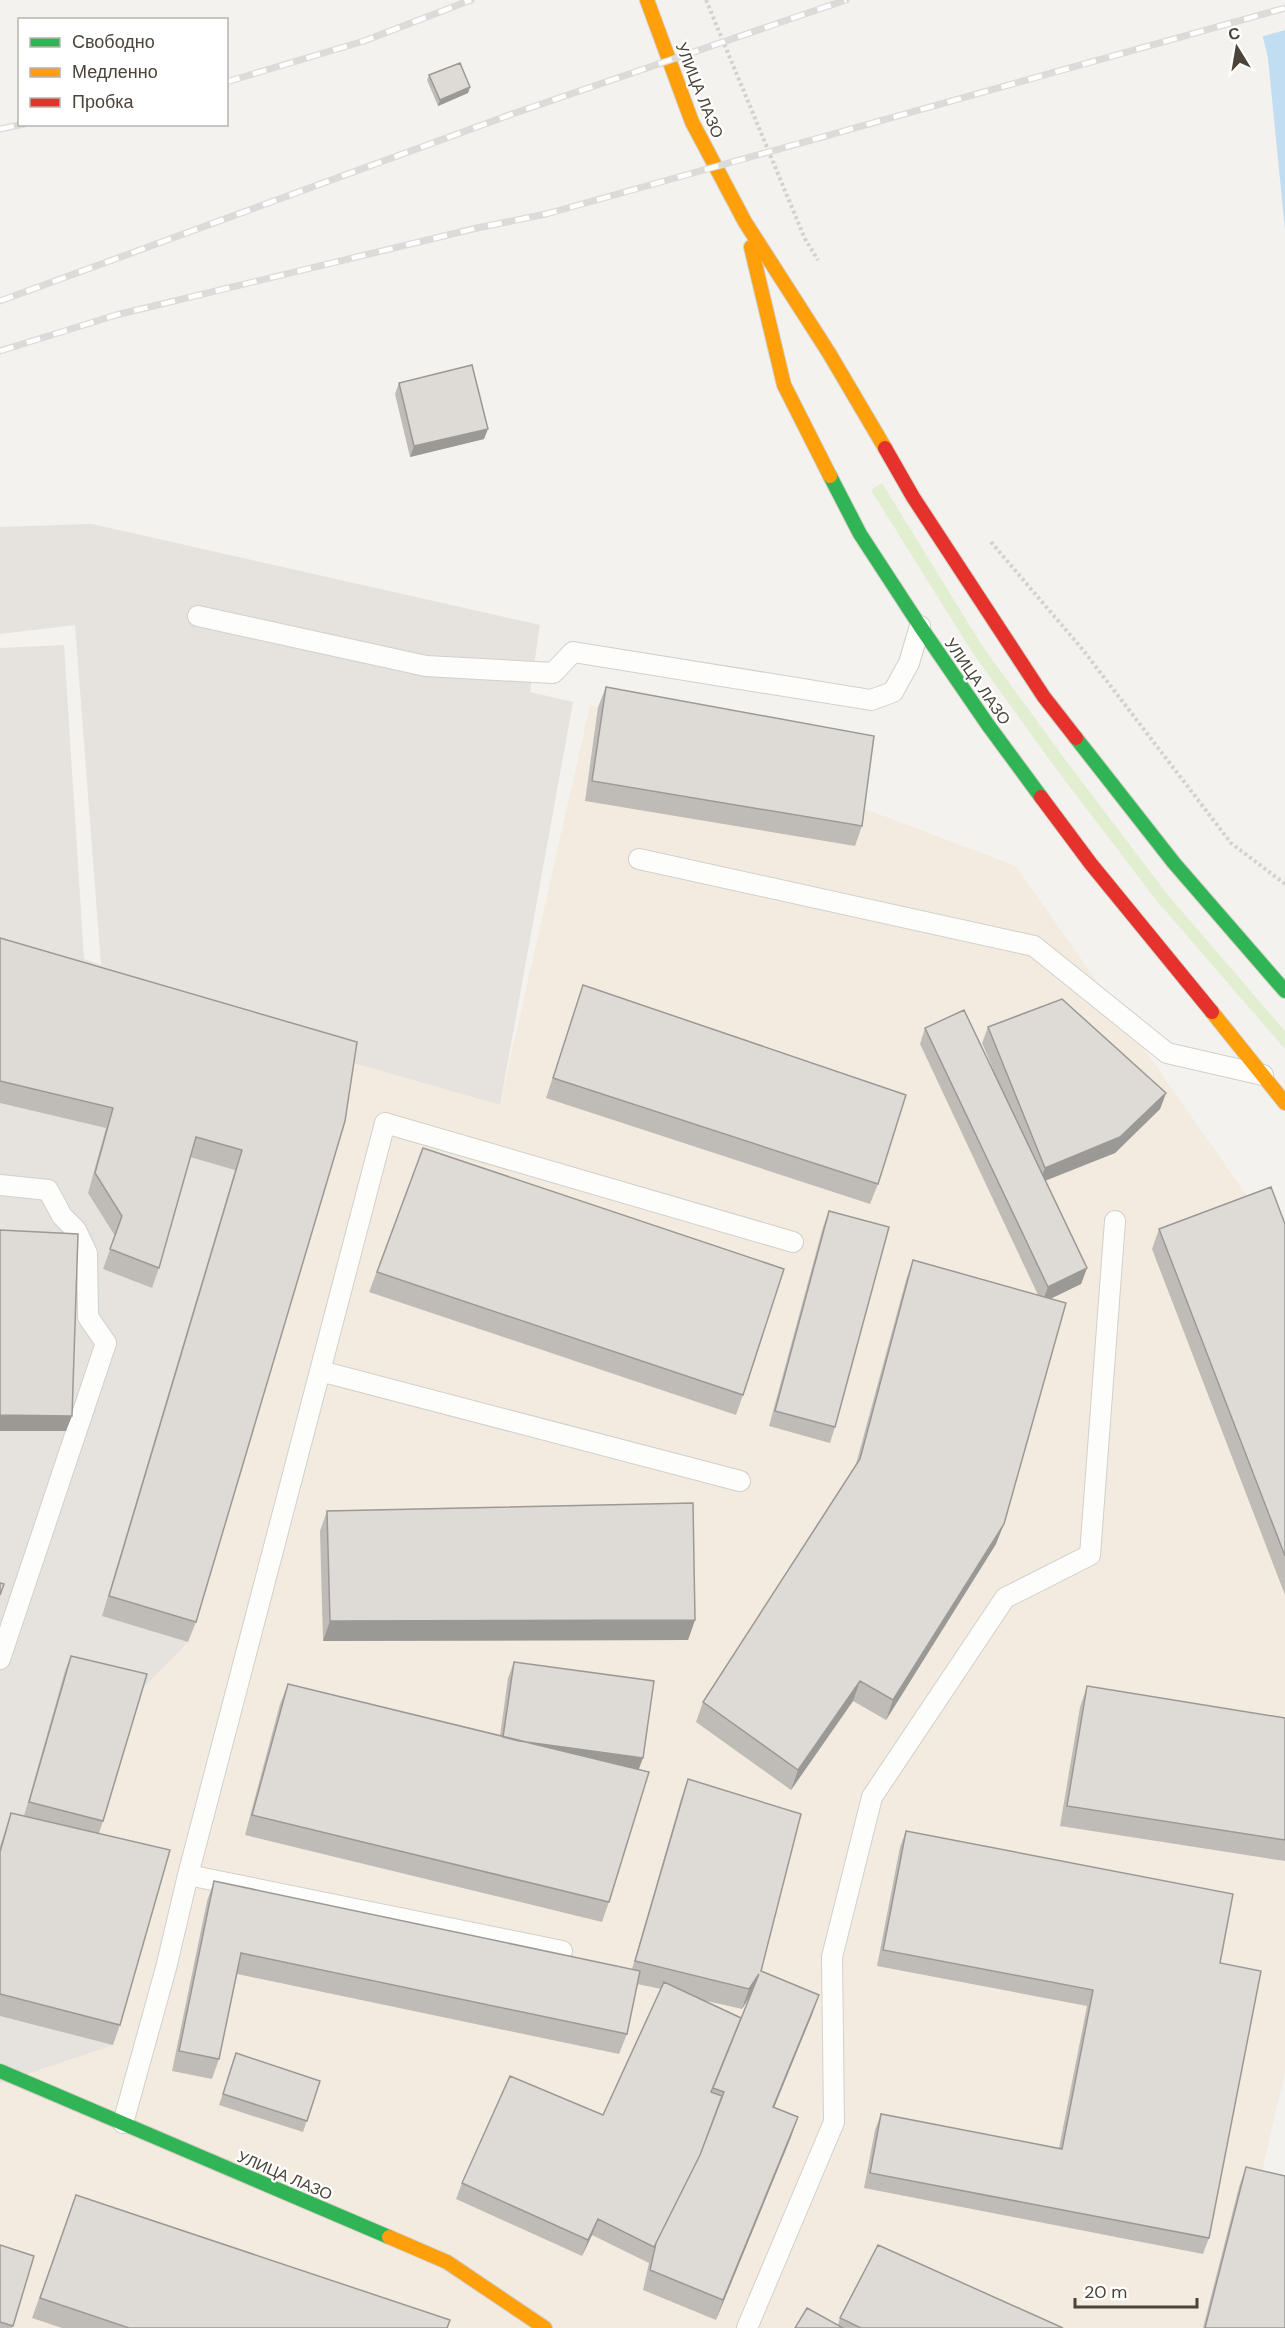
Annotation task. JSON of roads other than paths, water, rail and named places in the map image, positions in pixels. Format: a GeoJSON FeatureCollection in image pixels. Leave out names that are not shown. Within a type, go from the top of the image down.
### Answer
{"type":"FeatureCollection","features":[{"type":"Feature","properties":{"kind":"main road","name":"УЛИЦА ЛАЗО"},"geometry":{"type":"LineString","coordinates":[[647,0],[692,122],[745,222],[829,353],[913,496],[1044,697],[1174,863],[1285,991]]}},
{"type":"Feature","properties":{"kind":"main road","name":"УЛИЦА ЛАЗО"},"geometry":{"type":"LineString","coordinates":[[745,222],[784,385],[860,534],[988,725],[1091,864],[1285,1103]]}},
{"type":"Feature","properties":{"kind":"main road","name":"УЛИЦА ЛАЗО"},"geometry":{"type":"LineString","coordinates":[[0,2071],[447,2262],[538,2326]]}},
{"type":"Feature","properties":{"kind":"lane"},"geometry":{"type":"LineString","coordinates":[[198,616],[426,666],[553,673],[573,652],[871,700],[893,692],[909,663],[920,626]]}},
{"type":"Feature","properties":{"kind":"lane"},"geometry":{"type":"LineString","coordinates":[[639,860],[1034,946],[1167,1053],[1265,1076]]}},
{"type":"Feature","properties":{"kind":"lane"},"geometry":{"type":"LineString","coordinates":[[123,2123],[166,1968],[188,1875],[385,1124],[793,1242]]}},
{"type":"Feature","properties":{"kind":"lane"},"geometry":{"type":"LineString","coordinates":[[0,1185],[48,1190],[62,1216],[76,1230],[87,1253],[88,1317],[106,1343],[0,1659]]}},
{"type":"Feature","properties":{"kind":"lane"},"geometry":{"type":"LineString","coordinates":[[747,2328],[834,2121],[832,1958],[872,1797],[1005,1598],[1090,1555],[1115,1221]]}},
{"type":"Feature","properties":{"kind":"lane"},"geometry":{"type":"LineString","coordinates":[[320,1371],[740,1480]]}},
{"type":"Feature","properties":{"kind":"lane"},"geometry":{"type":"LineString","coordinates":[[188,1875],[562,1951]]}},
{"type":"Feature","properties":{"kind":"water"},"geometry":{"type":"Polygon","coordinates":[[[1254,0],[1285,0],[1285,230],[1268,58],[1254,0]]]}},
{"type":"Feature","properties":{"kind":"railway"},"geometry":{"type":"LineString","coordinates":[[228,81],[364,41],[471,0]]}},
{"type":"Feature","properties":{"kind":"railway"},"geometry":{"type":"LineString","coordinates":[[0,301],[515,113],[846,0]]}},
{"type":"Feature","properties":{"kind":"railway"},"geometry":{"type":"LineString","coordinates":[[0,351],[116,315],[477,228],[546,214],[1285,8]]}},
{"type":"Feature","properties":{"kind":"railway"},"geometry":{"type":"LineString","coordinates":[[0,129],[18,125]]}}]}
